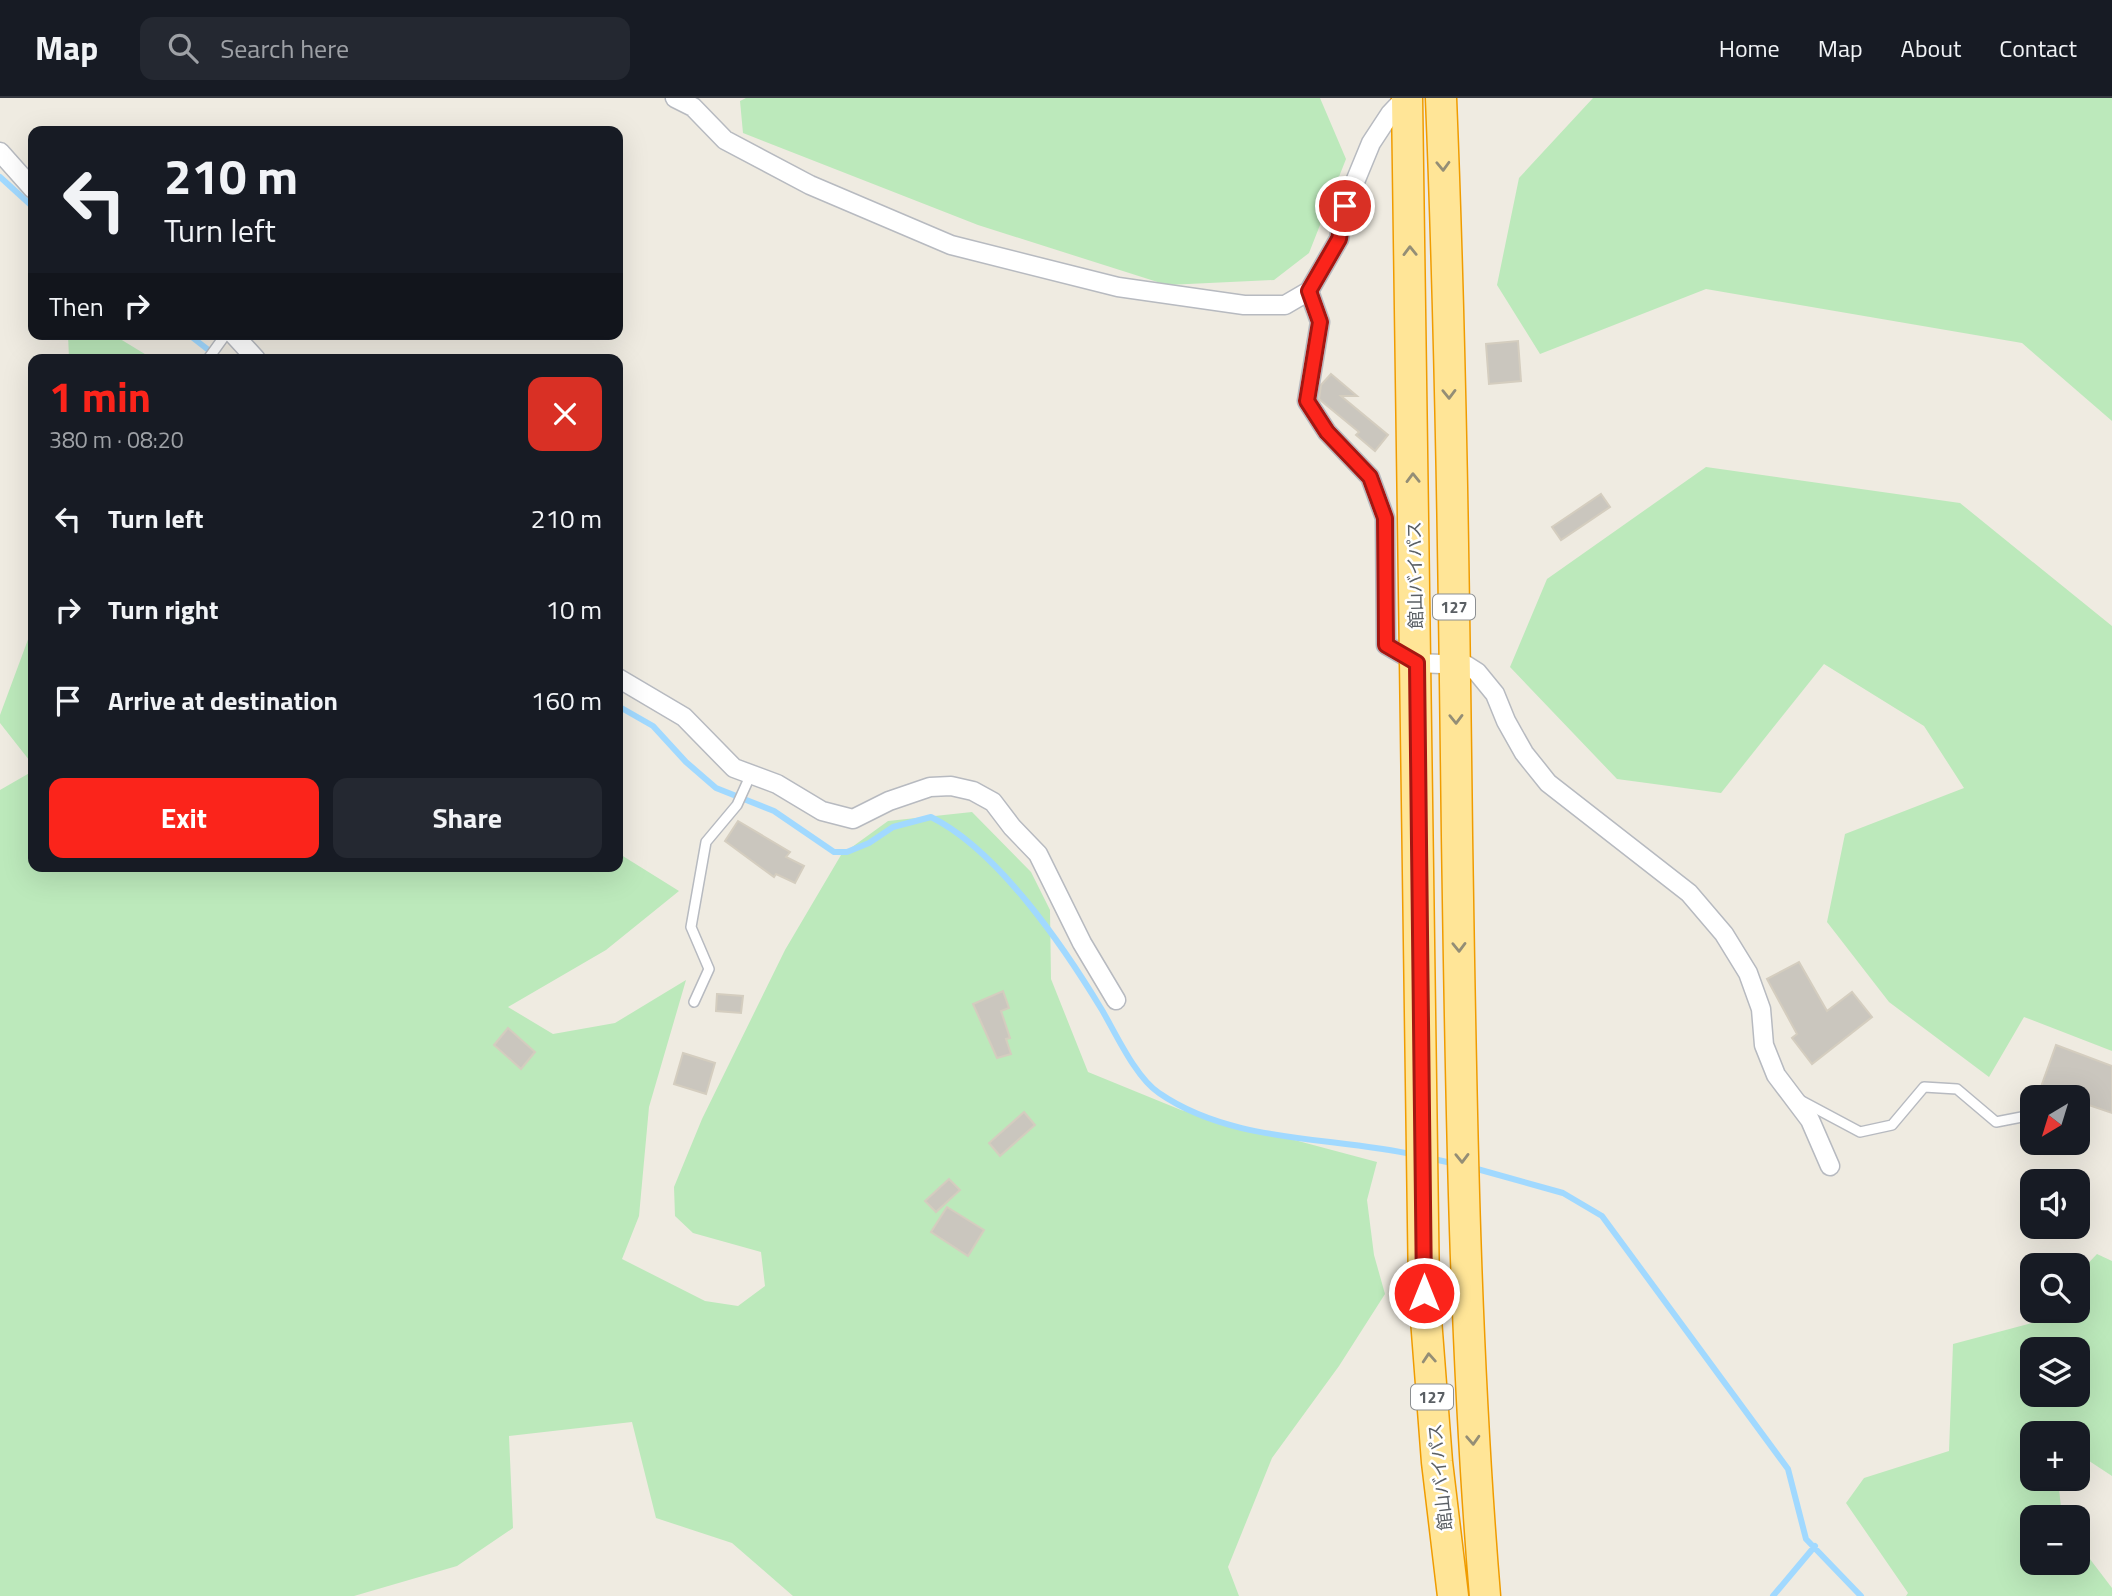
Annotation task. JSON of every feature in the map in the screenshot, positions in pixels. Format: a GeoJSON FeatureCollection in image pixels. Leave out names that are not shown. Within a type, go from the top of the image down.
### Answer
{"type":"FeatureCollection","features":[{"type":"Feature","properties":{"kind":"highway","name":"館山バイパス"},"geometry":{"type":"LineString","coordinates":[[1406,98],[1417,663],[1424,1293],[1437,1462],[1453,1596]]}},
{"type":"Feature","properties":{"kind":"highway","name":"館山バイパス"},"geometry":{"type":"LineString","coordinates":[[1441,98],[1448,283],[1463,1200],[1474,1468],[1485,1596]]}},
{"type":"Feature","properties":{"kind":"street"},"geometry":{"type":"LineString","coordinates":[[675,98],[693,107],[725,139],[761,159],[810,185],[950,245],[1118,286],[1244,305],[1285,305],[1309,291],[1339,239],[1345,206],[1371,143],[1390,114],[1406,98]]}},
{"type":"Feature","properties":{"kind":"street"},"geometry":{"type":"LineString","coordinates":[[0,152],[28,183]]}},
{"type":"Feature","properties":{"kind":"street"},"geometry":{"type":"LineString","coordinates":[[1309,291],[1320,322],[1307,401],[1327,432],[1370,477],[1385,518],[1386,645],[1417,663],[1466,665],[1477,672],[1495,694],[1524,753],[1548,783],[1689,893],[1708,913],[1748,973],[1761,1009],[1764,1045],[1776,1075],[1810,1120],[1830,1166]]}},
{"type":"Feature","properties":{"kind":"street"},"geometry":{"type":"LineString","coordinates":[[230,340],[249,354]]}},
{"type":"Feature","properties":{"kind":"street"},"geometry":{"type":"LineString","coordinates":[[623,681],[684,717],[748,780],[778,785],[822,811],[853,819],[889,801],[930,787],[951,786],[973,791],[993,802],[1038,854],[1082,943],[1116,1000]]}},
{"type":"Feature","properties":{"kind":"lane"},"geometry":{"type":"LineString","coordinates":[[213,354],[224,340]]}},
{"type":"Feature","properties":{"kind":"lane"},"geometry":{"type":"LineString","coordinates":[[694,1002],[709,969],[691,927],[706,842],[737,805],[748,780]]}},
{"type":"Feature","properties":{"kind":"lane"},"geometry":{"type":"LineString","coordinates":[[1788,1094],[1860,1132],[1892,1125],[1924,1087],[1957,1089],[1996,1122],[2020,1117]]}},
{"type":"Feature","properties":{"kind":"green space"},"geometry":{"type":"Polygon","coordinates":[[[746,98],[1320,98],[1346,159],[1309,253],[1274,280],[1167,285],[978,225],[743,133],[740,101],[746,98]]]}},
{"type":"Feature","properties":{"kind":"green space"},"geometry":{"type":"Polygon","coordinates":[[[1593,98],[2112,98],[2112,421],[2022,343],[1706,289],[1540,354],[1497,285],[1519,178],[1593,98]]]}},
{"type":"Feature","properties":{"kind":"green space"},"geometry":{"type":"Polygon","coordinates":[[[68,340],[122,340],[145,354],[69,354],[68,340]]]}},
{"type":"Feature","properties":{"kind":"green space"},"geometry":{"type":"Polygon","coordinates":[[[1706,467],[1960,503],[2112,626],[2112,1051],[2024,1017],[1989,1077],[1889,1002],[1827,922],[1845,834],[1964,788],[1924,726],[1824,664],[1721,793],[1617,779],[1510,667],[1547,579],[1706,467]]]}},
{"type":"Feature","properties":{"kind":"green space"},"geometry":{"type":"Polygon","coordinates":[[[28,639],[28,759],[0,723],[0,715],[28,639]]]}},
{"type":"Feature","properties":{"kind":"green space"},"geometry":{"type":"Polygon","coordinates":[[[28,774],[28,872],[623,872],[623,856],[679,891],[606,950],[508,1007],[553,1034],[615,1023],[686,980],[649,1107],[639,1216],[622,1259],[705,1301],[738,1306],[765,1286],[761,1252],[693,1233],[675,1216],[674,1187],[702,1119],[785,950],[841,855],[888,821],[972,812],[1031,872],[1050,910],[1051,979],[1088,1072],[1181,1110],[1377,1162],[1367,1200],[1374,1255],[1385,1294],[1339,1366],[1272,1458],[1228,1567],[1239,1596],[793,1596],[732,1543],[656,1518],[632,1422],[509,1436],[513,1528],[457,1566],[354,1596],[0,1596],[0,790],[28,774]]]}},
{"type":"Feature","properties":{"kind":"green space"},"geometry":{"type":"Polygon","coordinates":[[[2097,1254],[2112,1261],[2112,1476],[2090,1462],[2090,1421],[2020,1421],[2020,1491],[2059,1491],[2061,1505],[2020,1505],[2020,1575],[2090,1575],[2090,1559],[2112,1588],[2112,1596],[1906,1596],[1908,1593],[1846,1503],[1864,1478],[1949,1451],[1953,1344],[2032,1323],[2090,1323],[2090,1261],[2097,1254]]]}},
{"type":"Feature","properties":{"kind":"building"},"geometry":{"type":"Polygon","coordinates":[[[1518,341],[1521,381],[1489,384],[1486,344],[1518,341]]]}},
{"type":"Feature","properties":{"kind":"building"},"geometry":{"type":"Polygon","coordinates":[[[1331,374],[1357,396],[1341,396],[1388,435],[1375,451],[1356,435],[1359,432],[1319,399],[1321,385],[1331,374]]]}},
{"type":"Feature","properties":{"kind":"building"},"geometry":{"type":"Polygon","coordinates":[[[1601,494],[1610,507],[1561,540],[1552,527],[1601,494]]]}},
{"type":"Feature","properties":{"kind":"building"},"geometry":{"type":"Polygon","coordinates":[[[738,821],[790,852],[786,857],[804,866],[795,883],[776,874],[774,877],[725,841],[738,821]]]}},
{"type":"Feature","properties":{"kind":"building"},"geometry":{"type":"Polygon","coordinates":[[[1799,962],[1827,1011],[1852,992],[1872,1017],[1812,1064],[1792,1038],[1797,1034],[1767,979],[1799,962]]]}},
{"type":"Feature","properties":{"kind":"building"},"geometry":{"type":"Polygon","coordinates":[[[1003,991],[1009,1008],[1001,1011],[1010,1038],[1006,1039],[1011,1054],[997,1058],[973,1004],[1003,991]]]}},
{"type":"Feature","properties":{"kind":"building"},"geometry":{"type":"Polygon","coordinates":[[[717,994],[743,996],[741,1013],[716,1011],[717,994]]]}},
{"type":"Feature","properties":{"kind":"building"},"geometry":{"type":"Polygon","coordinates":[[[508,1028],[535,1052],[521,1069],[494,1045],[508,1028]]]}},
{"type":"Feature","properties":{"kind":"building"},"geometry":{"type":"Polygon","coordinates":[[[2056,1045],[2112,1066],[2112,1113],[2090,1105],[2090,1085],[2042,1085],[2056,1045]]]}},
{"type":"Feature","properties":{"kind":"building"},"geometry":{"type":"Polygon","coordinates":[[[683,1053],[715,1063],[706,1094],[674,1084],[683,1053]]]}},
{"type":"Feature","properties":{"kind":"building"},"geometry":{"type":"Polygon","coordinates":[[[1024,1112],[1035,1125],[1000,1156],[989,1143],[1024,1112]]]}},
{"type":"Feature","properties":{"kind":"building"},"geometry":{"type":"Polygon","coordinates":[[[949,1179],[960,1190],[936,1212],[925,1201],[949,1179]]]}},
{"type":"Feature","properties":{"kind":"building"},"geometry":{"type":"Polygon","coordinates":[[[947,1207],[984,1230],[968,1256],[931,1232],[947,1207]]]}},
{"type":"Feature","properties":{"kind":"waterway"},"geometry":{"type":"LineString","coordinates":[[0,177],[28,202]]}},
{"type":"Feature","properties":{"kind":"waterway"},"geometry":{"type":"LineString","coordinates":[[196,340],[214,354]]}},
{"type":"Feature","properties":{"kind":"waterway"},"geometry":{"type":"LineString","coordinates":[[623,709],[653,726],[686,762],[716,788],[774,811],[834,852],[847,852],[869,843],[893,827],[931,817],[956,832],[1005,876],[1049,930],[1142,1077],[1159,1093],[1188,1110],[1218,1122],[1250,1130],[1415,1155]]}},
{"type":"Feature","properties":{"kind":"waterway"},"geometry":{"type":"LineString","coordinates":[[1429,1158],[1456,1164]]}},
{"type":"Feature","properties":{"kind":"waterway"},"geometry":{"type":"LineString","coordinates":[[1470,1167],[1563,1193],[1602,1216],[1788,1469],[1806,1539],[1861,1596]]}},
{"type":"Feature","properties":{"kind":"waterway"},"geometry":{"type":"LineString","coordinates":[[1773,1596],[1815,1546]]}},
{"type":"Feature","properties":{"kind":"route"},"geometry":{"type":"LineString","coordinates":[[1345,206],[1339,239],[1309,291],[1320,322],[1307,401],[1327,432],[1370,477],[1385,518],[1386,645],[1417,663],[1424,1293]]}}]}
